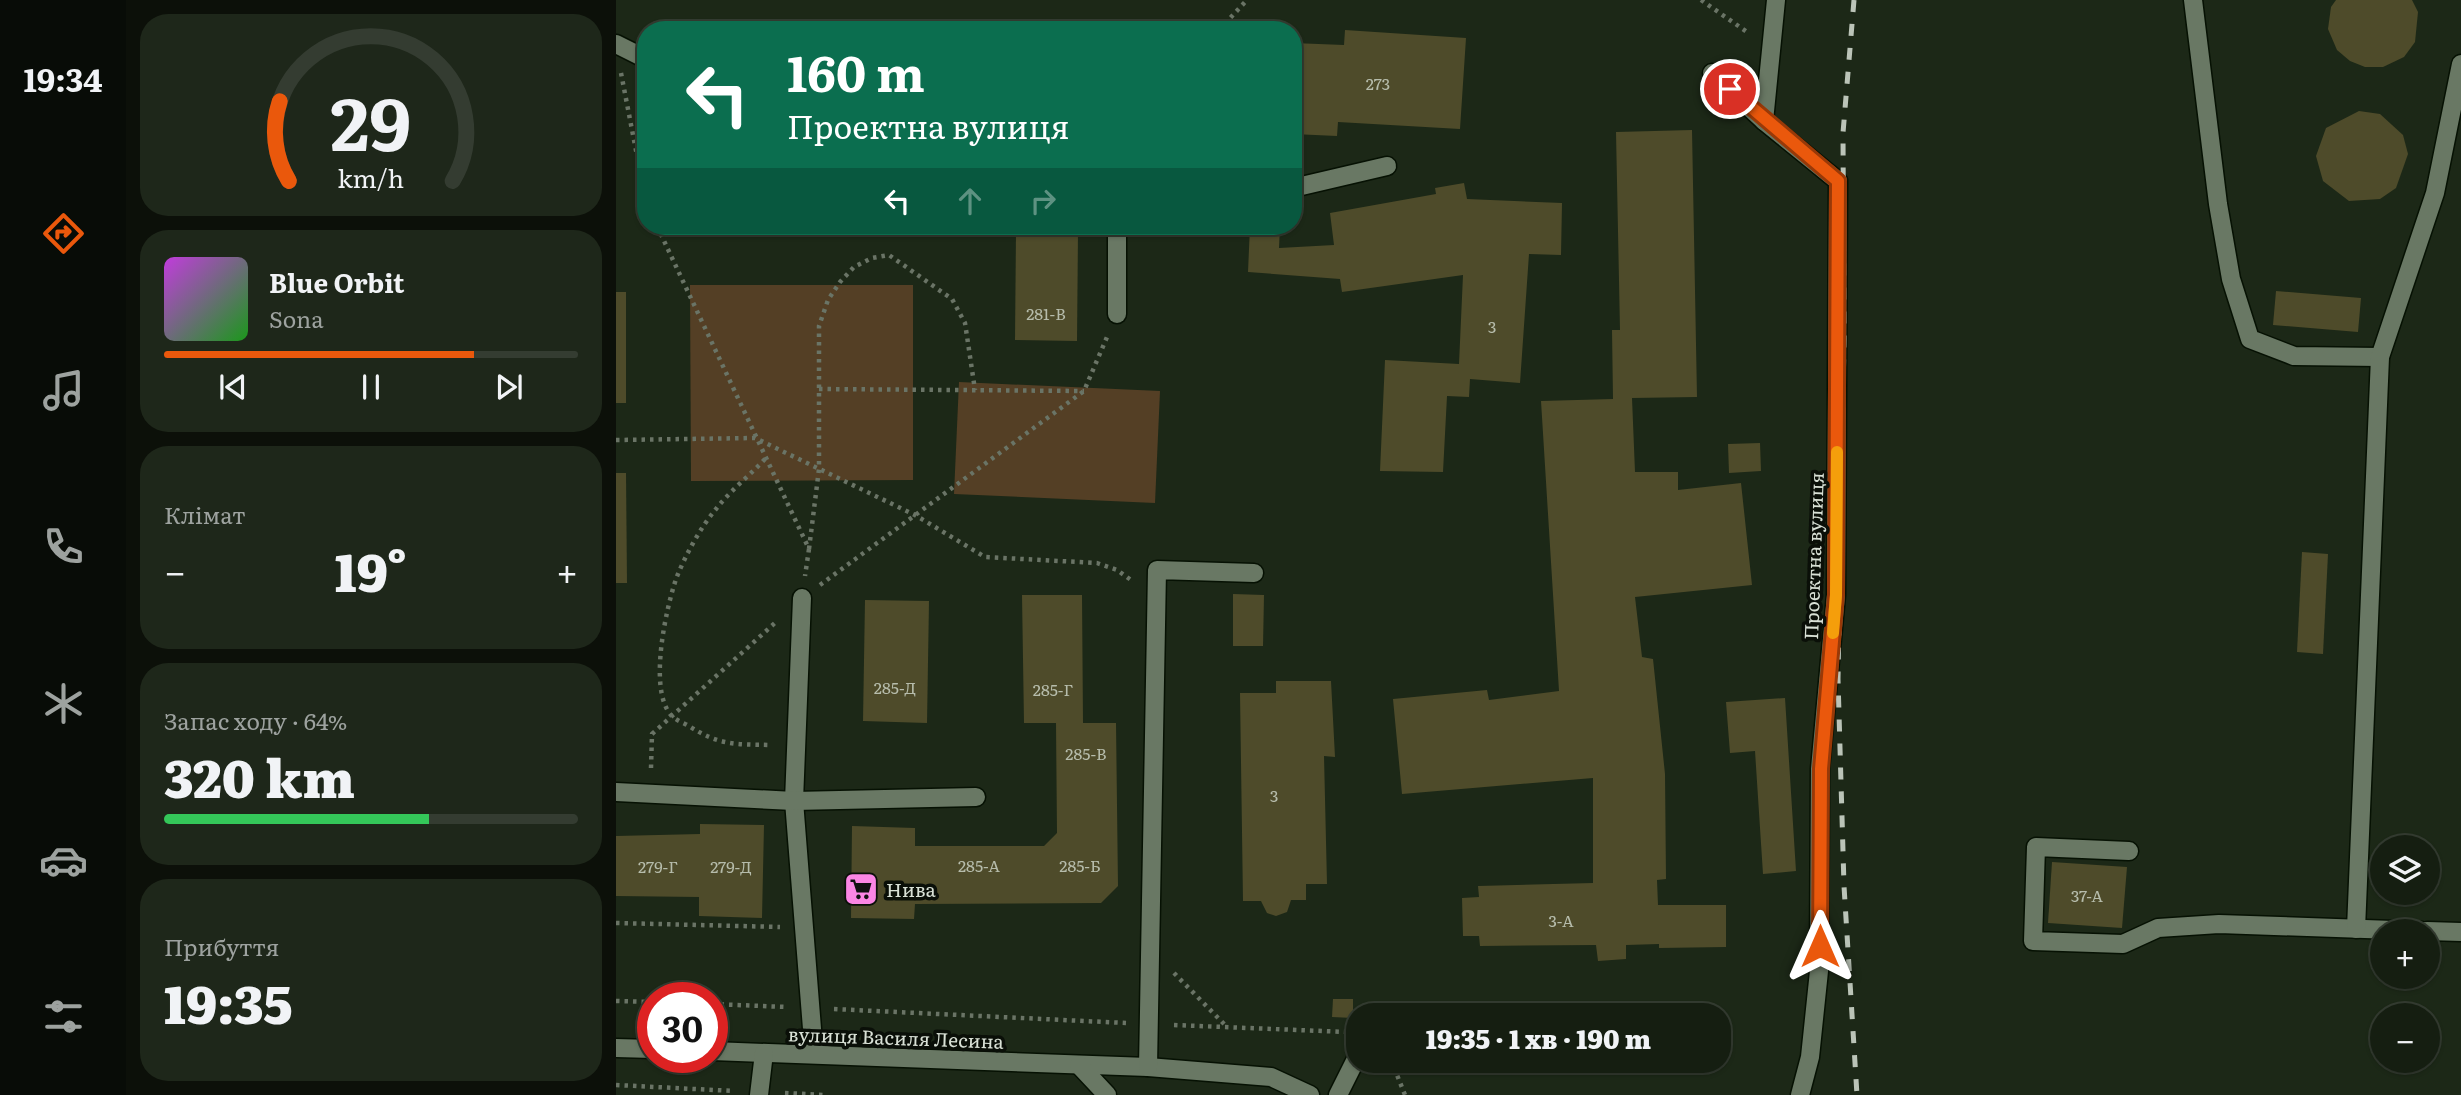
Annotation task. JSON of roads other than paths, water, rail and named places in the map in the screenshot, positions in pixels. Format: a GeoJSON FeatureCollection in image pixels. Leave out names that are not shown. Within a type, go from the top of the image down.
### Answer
{"type":"FeatureCollection","features":[{"type":"Feature","properties":{"kind":"street"},"geometry":{"type":"LineString","coordinates":[[1764,121],[1776,0]]}},
{"type":"Feature","properties":{"kind":"street"},"geometry":{"type":"LineString","coordinates":[[2193,0],[2218,204],[2231,279],[2250,339],[2294,356],[2380,357]]}},
{"type":"Feature","properties":{"kind":"street"},"geometry":{"type":"LineString","coordinates":[[617,44],[637,54]]}},
{"type":"Feature","properties":{"kind":"street"},"geometry":{"type":"LineString","coordinates":[[2356,929],[2380,357],[2435,193],[2461,64]]}},
{"type":"Feature","properties":{"kind":"street","name":"Проектна вулиця"},"geometry":{"type":"LineString","coordinates":[[1712,74],[1764,121],[1838,181],[1836,595],[1821,769],[1819,971],[1810,1057],[1800,1095]]}},
{"type":"Feature","properties":{"kind":"street"},"geometry":{"type":"LineString","coordinates":[[1302,186],[1388,166]]}},
{"type":"Feature","properties":{"kind":"street"},"geometry":{"type":"LineString","coordinates":[[1117,235],[1117,314]]}},
{"type":"Feature","properties":{"kind":"street"},"geometry":{"type":"LineString","coordinates":[[1148,1067],[1157,570],[1254,573]]}},
{"type":"Feature","properties":{"kind":"street"},"geometry":{"type":"LineString","coordinates":[[802,598],[794,801],[814,1054]]}},
{"type":"Feature","properties":{"kind":"street"},"geometry":{"type":"LineString","coordinates":[[616,792],[794,801],[976,797]]}},
{"type":"Feature","properties":{"kind":"street"},"geometry":{"type":"LineString","coordinates":[[2129,851],[2036,847],[2033,941],[2123,944],[2158,928],[2219,923],[2370,929]]}},
{"type":"Feature","properties":{"kind":"street"},"geometry":{"type":"LineString","coordinates":[[2440,931],[2461,932]]}},
{"type":"Feature","properties":{"kind":"street"},"geometry":{"type":"LineString","coordinates":[[616,1048],[637,1049]]}},
{"type":"Feature","properties":{"kind":"street","name":"вулиця Василя Лесина"},"geometry":{"type":"LineString","coordinates":[[728,1052],[1148,1067],[1271,1077],[1310,1095]]}},
{"type":"Feature","properties":{"kind":"street"},"geometry":{"type":"LineString","coordinates":[[759,1094],[764,1053]]}},
{"type":"Feature","properties":{"kind":"street"},"geometry":{"type":"LineString","coordinates":[[1079,1065],[1107,1095]]}},
{"type":"Feature","properties":{"kind":"street"},"geometry":{"type":"LineString","coordinates":[[1338,1095],[1349,1073]]}},
{"type":"Feature","properties":{"kind":"railway"},"geometry":{"type":"LineString","coordinates":[[1854,0],[1843,133],[1844,339],[1838,679],[1844,886],[1857,1095]]}},
{"type":"Feature","properties":{"kind":"place","name":"Нива"},"geometry":{"type":"Point","coordinates":[861,889]}}]}
